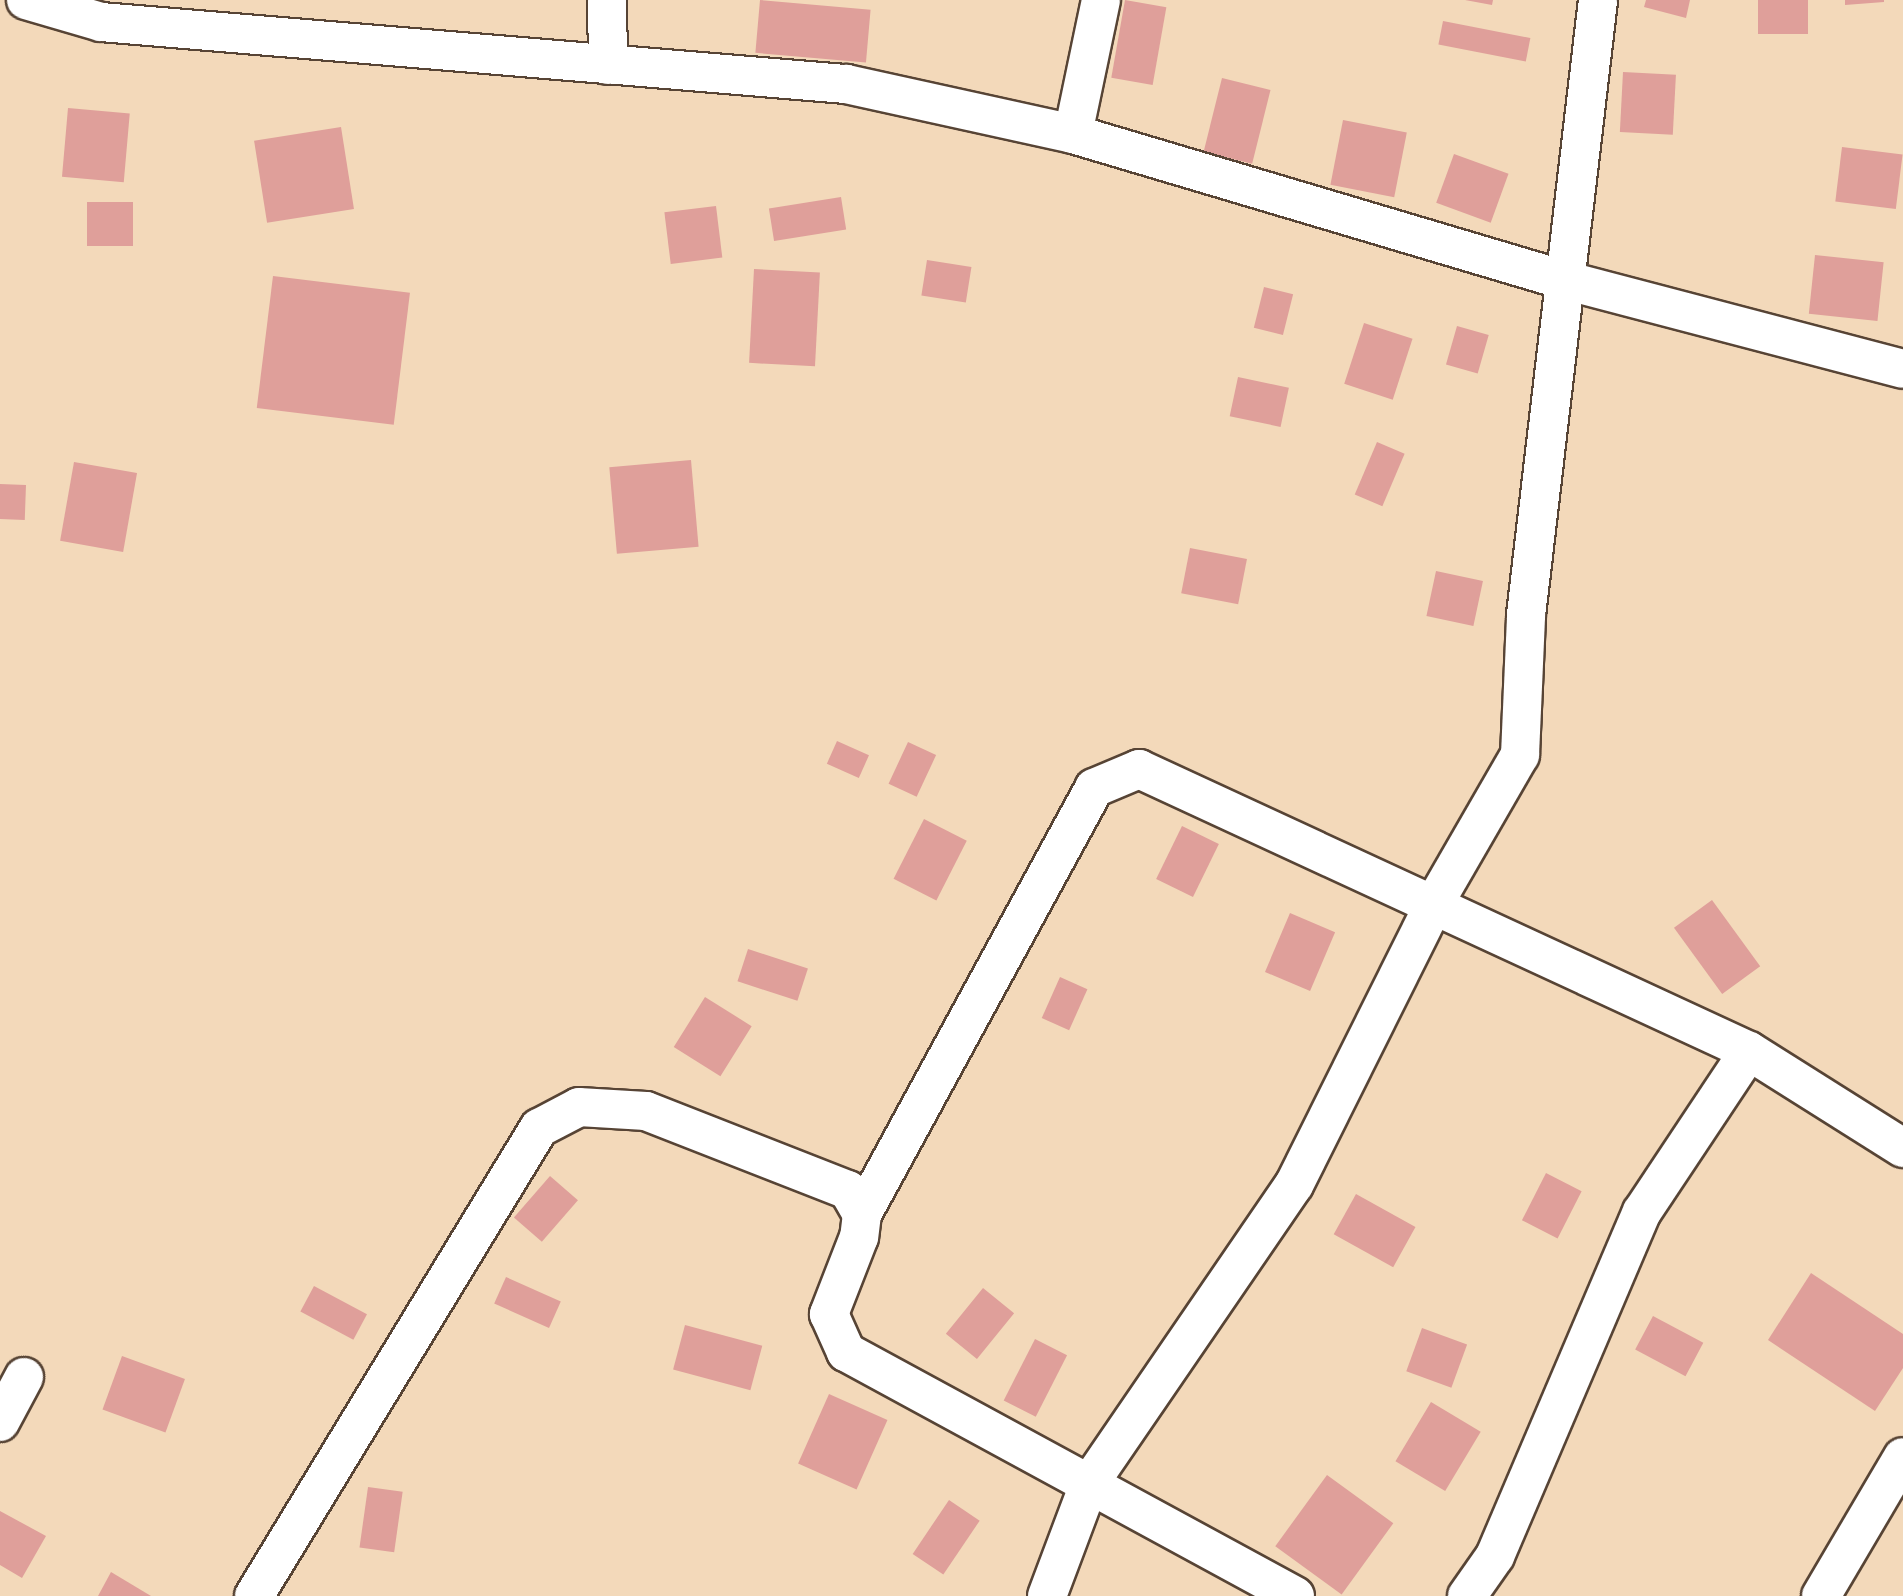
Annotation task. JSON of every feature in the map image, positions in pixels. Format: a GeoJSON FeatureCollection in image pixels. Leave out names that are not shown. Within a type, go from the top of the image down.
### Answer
{"type":"FeatureCollection","features":[{"type":"Feature","properties":{"kind":"street"},"geometry":{"type":"LineString","coordinates":[[26,0],[101,22],[846,84],[1073,134],[1564,280],[1903,369]]}},
{"type":"Feature","properties":{"kind":"street"},"geometry":{"type":"LineString","coordinates":[[607,0],[608,65]]}},
{"type":"Feature","properties":{"kind":"street"},"geometry":{"type":"LineString","coordinates":[[1073,134],[1101,0]]}},
{"type":"Feature","properties":{"kind":"street"},"geometry":{"type":"LineString","coordinates":[[1047,1596],[1089,1484],[1294,1185],[1435,902],[1520,755],[1526,615],[1598,0]]}},
{"type":"Feature","properties":{"kind":"street"},"geometry":{"type":"LineString","coordinates":[[1295,1596],[846,1352],[829,1314],[862,1214],[1094,788],[1119,772],[1139,769],[1173,778],[1749,1051],[1903,1148]]}},
{"type":"Feature","properties":{"kind":"street"},"geometry":{"type":"LineString","coordinates":[[1467,1596],[1495,1556],[1642,1212],[1749,1051]]}},
{"type":"Feature","properties":{"kind":"street"},"geometry":{"type":"LineString","coordinates":[[254,1596],[539,1128],[579,1107],[646,1111],[848,1190],[862,1214]]}},
{"type":"Feature","properties":{"kind":"street"},"geometry":{"type":"LineString","coordinates":[[0,1422],[24,1377]]}},
{"type":"Feature","properties":{"kind":"street"},"geometry":{"type":"LineString","coordinates":[[1821,1596],[1903,1457]]}},
{"type":"Feature","properties":{"kind":"building"},"geometry":{"type":"Polygon","coordinates":[[[760,0],[871,10],[866,62],[755,53],[760,0]]]}},
{"type":"Feature","properties":{"kind":"building"},"geometry":{"type":"Polygon","coordinates":[[[1125,0],[1166,7],[1153,85],[1111,78],[1125,0]]]}},
{"type":"Feature","properties":{"kind":"building"},"geometry":{"type":"Polygon","coordinates":[[[1465,0],[1493,0],[1492,5],[1465,0]]]}},
{"type":"Feature","properties":{"kind":"building"},"geometry":{"type":"Polygon","coordinates":[[[1646,0],[1690,0],[1686,18],[1644,7],[1646,0]]]}},
{"type":"Feature","properties":{"kind":"building"},"geometry":{"type":"Polygon","coordinates":[[[1758,0],[1808,0],[1808,34],[1758,34],[1758,0]]]}},
{"type":"Feature","properties":{"kind":"building"},"geometry":{"type":"Polygon","coordinates":[[[1845,0],[1884,0],[1884,2],[1845,5],[1845,0]]]}},
{"type":"Feature","properties":{"kind":"building"},"geometry":{"type":"Polygon","coordinates":[[[1443,21],[1530,38],[1526,62],[1438,45],[1443,21]]]}},
{"type":"Feature","properties":{"kind":"building"},"geometry":{"type":"Polygon","coordinates":[[[1623,72],[1676,75],[1673,135],[1620,132],[1623,72]]]}},
{"type":"Feature","properties":{"kind":"building"},"geometry":{"type":"Polygon","coordinates":[[[1222,78],[1271,90],[1252,164],[1204,152],[1222,78]]]}},
{"type":"Feature","properties":{"kind":"building"},"geometry":{"type":"Polygon","coordinates":[[[68,108],[130,113],[124,182],[62,177],[68,108]]]}},
{"type":"Feature","properties":{"kind":"building"},"geometry":{"type":"Polygon","coordinates":[[[1343,120],[1407,132],[1394,197],[1330,185],[1343,120]]]}},
{"type":"Feature","properties":{"kind":"building"},"geometry":{"type":"Polygon","coordinates":[[[341,127],[354,209],[267,223],[254,141],[341,127]]]}},
{"type":"Feature","properties":{"kind":"building"},"geometry":{"type":"Polygon","coordinates":[[[1842,147],[1903,154],[1896,209],[1835,202],[1842,147]]]}},
{"type":"Feature","properties":{"kind":"building"},"geometry":{"type":"Polygon","coordinates":[[[1454,154],[1509,174],[1491,223],[1436,203],[1454,154]]]}},
{"type":"Feature","properties":{"kind":"building"},"geometry":{"type":"Polygon","coordinates":[[[841,197],[846,230],[774,241],[769,208],[841,197]]]}},
{"type":"Feature","properties":{"kind":"building"},"geometry":{"type":"Polygon","coordinates":[[[87,202],[133,202],[133,246],[87,246],[87,202]]]}},
{"type":"Feature","properties":{"kind":"building"},"geometry":{"type":"Polygon","coordinates":[[[716,206],[722,258],[671,264],[664,212],[716,206]]]}},
{"type":"Feature","properties":{"kind":"building"},"geometry":{"type":"Polygon","coordinates":[[[1815,255],[1884,262],[1877,321],[1809,314],[1815,255]]]}},
{"type":"Feature","properties":{"kind":"building"},"geometry":{"type":"Polygon","coordinates":[[[927,260],[971,267],[966,303],[921,296],[927,260]]]}},
{"type":"Feature","properties":{"kind":"building"},"geometry":{"type":"Polygon","coordinates":[[[754,269],[820,272],[815,366],[749,363],[754,269]]]}},
{"type":"Feature","properties":{"kind":"building"},"geometry":{"type":"Polygon","coordinates":[[[273,276],[410,293],[394,425],[257,408],[273,276]]]}},
{"type":"Feature","properties":{"kind":"building"},"geometry":{"type":"Polygon","coordinates":[[[1264,287],[1293,294],[1283,335],[1254,328],[1264,287]]]}},
{"type":"Feature","properties":{"kind":"building"},"geometry":{"type":"Polygon","coordinates":[[[1364,323],[1413,339],[1393,400],[1344,384],[1364,323]]]}},
{"type":"Feature","properties":{"kind":"building"},"geometry":{"type":"Polygon","coordinates":[[[1457,326],[1489,335],[1478,374],[1446,364],[1457,326]]]}},
{"type":"Feature","properties":{"kind":"building"},"geometry":{"type":"Polygon","coordinates":[[[1238,377],[1289,388],[1281,427],[1230,416],[1238,377]]]}},
{"type":"Feature","properties":{"kind":"building"},"geometry":{"type":"Polygon","coordinates":[[[1377,442],[1405,454],[1382,506],[1355,494],[1377,442]]]}},
{"type":"Feature","properties":{"kind":"building"},"geometry":{"type":"Polygon","coordinates":[[[691,460],[699,547],[617,554],[609,467],[691,460]]]}},
{"type":"Feature","properties":{"kind":"building"},"geometry":{"type":"Polygon","coordinates":[[[74,462],[137,473],[123,552],[60,541],[74,462]]]}},
{"type":"Feature","properties":{"kind":"building"},"geometry":{"type":"Polygon","coordinates":[[[0,484],[26,485],[25,520],[0,519],[0,484]]]}},
{"type":"Feature","properties":{"kind":"building"},"geometry":{"type":"Polygon","coordinates":[[[1190,548],[1247,559],[1238,604],[1181,593],[1190,548]]]}},
{"type":"Feature","properties":{"kind":"building"},"geometry":{"type":"Polygon","coordinates":[[[1436,571],[1483,581],[1473,626],[1426,616],[1436,571]]]}},
{"type":"Feature","properties":{"kind":"building"},"geometry":{"type":"Polygon","coordinates":[[[837,741],[869,755],[859,778],[827,764],[837,741]]]}},
{"type":"Feature","properties":{"kind":"building"},"geometry":{"type":"Polygon","coordinates":[[[908,742],[936,755],[917,797],[889,784],[908,742]]]}},
{"type":"Feature","properties":{"kind":"building"},"geometry":{"type":"Polygon","coordinates":[[[924,819],[967,841],[936,900],[894,879],[924,819]]]}},
{"type":"Feature","properties":{"kind":"building"},"geometry":{"type":"Polygon","coordinates":[[[1182,826],[1219,844],[1193,897],[1156,879],[1182,826]]]}},
{"type":"Feature","properties":{"kind":"building"},"geometry":{"type":"Polygon","coordinates":[[[1712,900],[1760,966],[1722,994],[1674,928],[1712,900]]]}},
{"type":"Feature","properties":{"kind":"building"},"geometry":{"type":"Polygon","coordinates":[[[1290,913],[1335,932],[1310,991],[1265,972],[1290,913]]]}},
{"type":"Feature","properties":{"kind":"building"},"geometry":{"type":"Polygon","coordinates":[[[748,949],[808,968],[797,1001],[737,981],[748,949]]]}},
{"type":"Feature","properties":{"kind":"building"},"geometry":{"type":"Polygon","coordinates":[[[1060,977],[1087,989],[1069,1030],[1042,1018],[1060,977]]]}},
{"type":"Feature","properties":{"kind":"building"},"geometry":{"type":"Polygon","coordinates":[[[705,997],[752,1026],[720,1076],[674,1047],[705,997]]]}},
{"type":"Feature","properties":{"kind":"building"},"geometry":{"type":"Polygon","coordinates":[[[1546,1173],[1582,1191],[1558,1238],[1522,1220],[1546,1173]]]}},
{"type":"Feature","properties":{"kind":"building"},"geometry":{"type":"Polygon","coordinates":[[[550,1176],[578,1200],[542,1242],[514,1218],[550,1176]]]}},
{"type":"Feature","properties":{"kind":"building"},"geometry":{"type":"Polygon","coordinates":[[[1356,1194],[1415,1227],[1393,1267],[1334,1234],[1356,1194]]]}},
{"type":"Feature","properties":{"kind":"building"},"geometry":{"type":"Polygon","coordinates":[[[1811,1273],[1903,1334],[1903,1368],[1875,1411],[1768,1340],[1811,1273]]]}},
{"type":"Feature","properties":{"kind":"building"},"geometry":{"type":"Polygon","coordinates":[[[506,1277],[561,1301],[549,1328],[494,1303],[506,1277]]]}},
{"type":"Feature","properties":{"kind":"building"},"geometry":{"type":"Polygon","coordinates":[[[314,1286],[367,1314],[353,1340],[300,1312],[314,1286]]]}},
{"type":"Feature","properties":{"kind":"building"},"geometry":{"type":"Polygon","coordinates":[[[983,1288],[1014,1313],[977,1359],[946,1334],[983,1288]]]}},
{"type":"Feature","properties":{"kind":"building"},"geometry":{"type":"Polygon","coordinates":[[[1653,1316],[1703,1343],[1685,1376],[1635,1350],[1653,1316]]]}},
{"type":"Feature","properties":{"kind":"building"},"geometry":{"type":"Polygon","coordinates":[[[685,1325],[762,1346],[750,1390],[673,1369],[685,1325]]]}},
{"type":"Feature","properties":{"kind":"building"},"geometry":{"type":"Polygon","coordinates":[[[1422,1328],[1467,1344],[1451,1388],[1406,1371],[1422,1328]]]}},
{"type":"Feature","properties":{"kind":"building"},"geometry":{"type":"Polygon","coordinates":[[[1035,1339],[1067,1355],[1036,1417],[1004,1400],[1035,1339]]]}},
{"type":"Feature","properties":{"kind":"building"},"geometry":{"type":"Polygon","coordinates":[[[122,1356],[185,1379],[165,1432],[103,1410],[122,1356]]]}},
{"type":"Feature","properties":{"kind":"building"},"geometry":{"type":"Polygon","coordinates":[[[829,1394],[887,1420],[857,1489],[798,1463],[829,1394]]]}},
{"type":"Feature","properties":{"kind":"building"},"geometry":{"type":"Polygon","coordinates":[[[1431,1402],[1481,1432],[1445,1491],[1395,1461],[1431,1402]]]}},
{"type":"Feature","properties":{"kind":"building"},"geometry":{"type":"Polygon","coordinates":[[[1327,1475],[1393,1523],[1342,1594],[1275,1546],[1327,1475]]]}},
{"type":"Feature","properties":{"kind":"building"},"geometry":{"type":"Polygon","coordinates":[[[368,1487],[403,1492],[394,1552],[360,1547],[368,1487]]]}},
{"type":"Feature","properties":{"kind":"building"},"geometry":{"type":"Polygon","coordinates":[[[949,1500],[980,1521],[943,1575],[913,1554],[949,1500]]]}},
{"type":"Feature","properties":{"kind":"building"},"geometry":{"type":"Polygon","coordinates":[[[0,1511],[46,1536],[22,1578],[0,1565],[0,1511]]]}},
{"type":"Feature","properties":{"kind":"building"},"geometry":{"type":"Polygon","coordinates":[[[111,1572],[151,1596],[98,1596],[111,1572]]]}}]}
